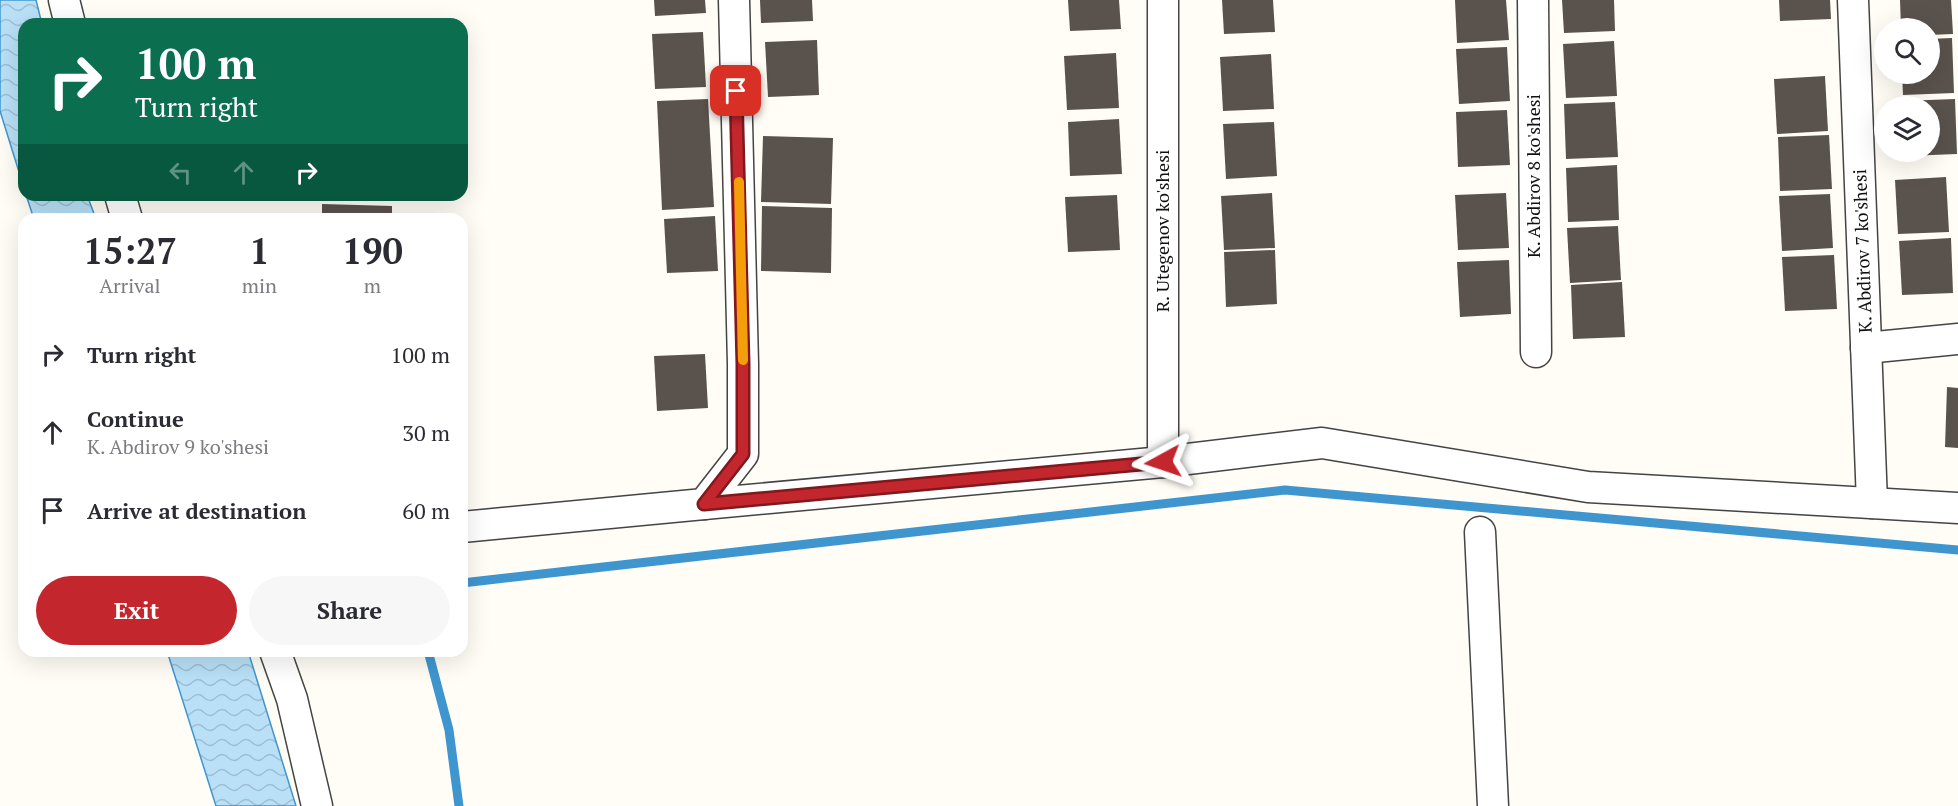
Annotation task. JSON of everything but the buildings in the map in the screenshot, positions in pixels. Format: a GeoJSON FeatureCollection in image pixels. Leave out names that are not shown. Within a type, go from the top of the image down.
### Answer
{"type":"FeatureCollection","features":[{"type":"Feature","properties":{"kind":"street"},"geometry":{"type":"LineString","coordinates":[[64,0],[68,18]]}},
{"type":"Feature","properties":{"kind":"street"},"geometry":{"type":"LineString","coordinates":[[704,504],[743,454],[734,0]]}},
{"type":"Feature","properties":{"kind":"street","name":"R. Utegenov ko'shesi"},"geometry":{"type":"LineString","coordinates":[[1163,0],[1163,462]]}},
{"type":"Feature","properties":{"kind":"street","name":"K. Abdirov 8 ko'shesi"},"geometry":{"type":"LineString","coordinates":[[1533,0],[1536,352]]}},
{"type":"Feature","properties":{"kind":"street","name":"K. Abdirov 7 ko'shesi"},"geometry":{"type":"LineString","coordinates":[[1853,0],[1872,503]]}},
{"type":"Feature","properties":{"kind":"street"},"geometry":{"type":"LineString","coordinates":[[1866,348],[1958,339]]}},
{"type":"Feature","properties":{"kind":"street"},"geometry":{"type":"LineString","coordinates":[[468,526],[1163,462],[1322,444],[1588,487],[1958,508]]}},
{"type":"Feature","properties":{"kind":"street"},"geometry":{"type":"LineString","coordinates":[[1480,532],[1493,806]]}},
{"type":"Feature","properties":{"kind":"street"},"geometry":{"type":"LineString","coordinates":[[277,657],[292,699],[317,806]]}},
{"type":"Feature","properties":{"kind":"water"},"geometry":{"type":"Polygon","coordinates":[[[0,0],[36,0],[40,18],[18,18],[18,169],[0,111],[0,0]]]}},
{"type":"Feature","properties":{"kind":"water"},"geometry":{"type":"Polygon","coordinates":[[[28,201],[89,201],[94,213],[32,213],[28,201]]]}},
{"type":"Feature","properties":{"kind":"water"},"geometry":{"type":"Polygon","coordinates":[[[169,657],[250,657],[296,806],[216,806],[169,657]]]}},
{"type":"Feature","properties":{"kind":"waterway"},"geometry":{"type":"LineString","coordinates":[[468,582],[1285,490],[1958,550]]}},
{"type":"Feature","properties":{"kind":"waterway"},"geometry":{"type":"LineString","coordinates":[[430,657],[449,730],[459,806]]}},
{"type":"Feature","properties":{"kind":"slow traffic"},"geometry":{"type":"LineString","coordinates":[[739,182],[743,360]]}},
{"type":"Feature","properties":{"kind":"route"},"geometry":{"type":"LineString","coordinates":[[736,91],[743,454],[704,504],[1163,462]]}}]}
